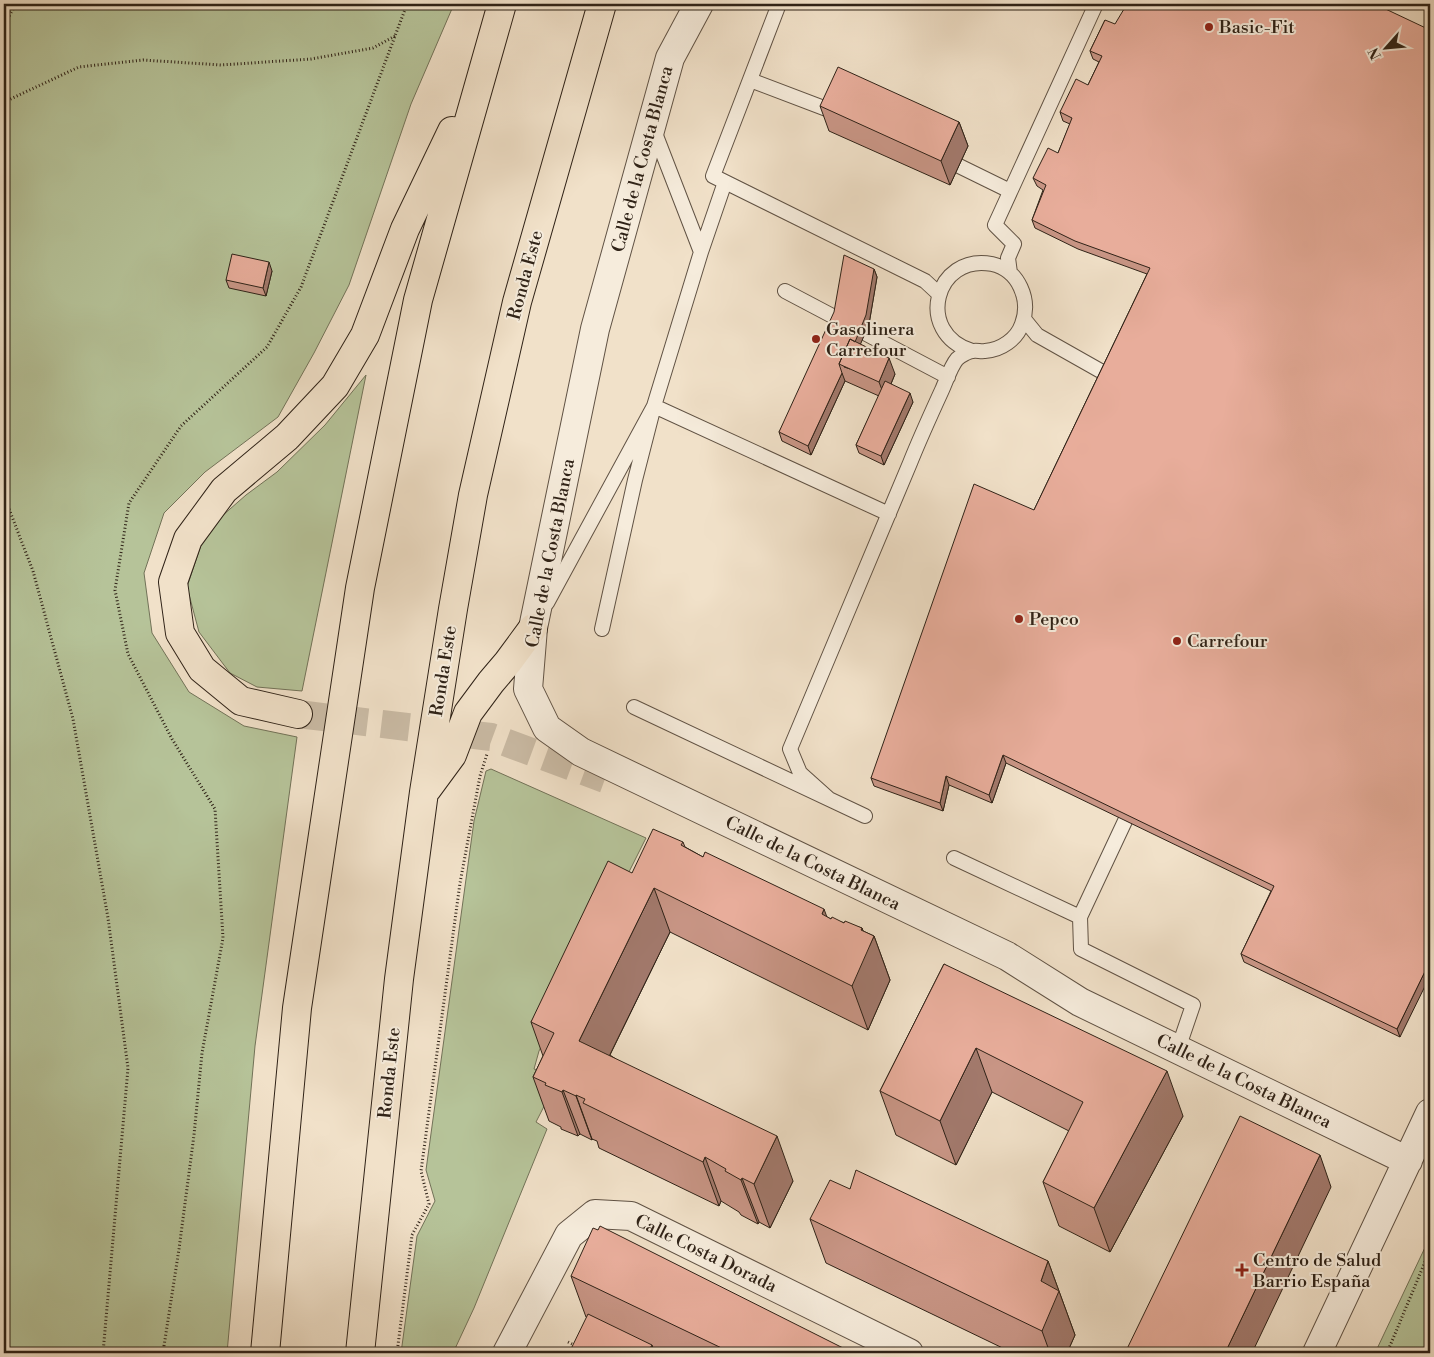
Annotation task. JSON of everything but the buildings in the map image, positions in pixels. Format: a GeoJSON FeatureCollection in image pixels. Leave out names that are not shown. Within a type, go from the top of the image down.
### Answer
{"type":"FeatureCollection","features":[{"type":"Feature","properties":{"kind":"highway"},"geometry":{"type":"LineString","coordinates":[[265,1353],[297,1008],[360,588],[418,300],[502,4]]}},
{"type":"Feature","properties":{"kind":"highway","name":"Ronda Este"},"geometry":{"type":"LineString","coordinates":[[360,1353],[399,979],[424,792],[473,495],[517,302],[602,4]]}},
{"type":"Feature","properties":{"kind":"highway"},"geometry":{"type":"LineString","coordinates":[[298,714],[241,701],[202,669],[180,633],[173,582],[188,539],[224,490],[287,437],[335,386],[365,335],[405,229],[484,67]]}},
{"type":"Feature","properties":{"kind":"highway"},"geometry":{"type":"LineString","coordinates":[[424,792],[452,755],[468,713],[533,628]]}},
{"type":"Feature","properties":{"kind":"street","name":"Calle de la Costa Blanca"},"geometry":{"type":"LineString","coordinates":[[699,4],[670,58],[595,329],[533,628],[528,689],[547,728],[581,752],[1008,956],[1080,1002]]}},
{"type":"Feature","properties":{"kind":"street","name":"Calle de la Costa Blanca"},"geometry":{"type":"LineString","coordinates":[[604,779],[1001,974],[1080,1002],[1408,1161]]}},
{"type":"Feature","properties":{"kind":"street"},"geometry":{"type":"LineString","coordinates":[[1317,1353],[1430,1113]]}},
{"type":"Feature","properties":{"kind":"street","name":"Calle Costa Dorada"},"geometry":{"type":"LineString","coordinates":[[507,1353],[569,1235],[595,1214],[631,1216],[909,1353]]}},
{"type":"Feature","properties":{"kind":"lane"},"geometry":{"type":"LineString","coordinates":[[779,4],[713,176],[925,281],[940,294]]}},
{"type":"Feature","properties":{"kind":"lane"},"geometry":{"type":"LineString","coordinates":[[1010,273],[1008,258],[1014,244],[995,225],[1096,4]]}},
{"type":"Feature","properties":{"kind":"lane"},"geometry":{"type":"LineString","coordinates":[[750,80],[837,113]]}},
{"type":"Feature","properties":{"kind":"lane"},"geometry":{"type":"LineString","coordinates":[[651,124],[701,252]]}},
{"type":"Feature","properties":{"kind":"lane"},"geometry":{"type":"LineString","coordinates":[[959,166],[1010,191]]}},
{"type":"Feature","properties":{"kind":"lane"},"geometry":{"type":"LineString","coordinates":[[602,629],[634,480],[654,406],[701,252],[725,182]]}},
{"type":"Feature","properties":{"kind":"lane"},"geometry":{"type":"LineString","coordinates":[[993,264],[1008,258]]}},
{"type":"Feature","properties":{"kind":"lane"},"geometry":{"type":"LineString","coordinates":[[980,263],[993,264],[1010,273],[1024,294],[1026,306],[1021,327],[1016,335],[1008,343],[997,349],[985,351],[972,351],[954,342],[945,332],[939,320],[937,307],[940,294],[948,279],[957,270],[968,265],[980,263]]}},
{"type":"Feature","properties":{"kind":"lane"},"geometry":{"type":"LineString","coordinates":[[925,281],[948,279]]}},
{"type":"Feature","properties":{"kind":"lane"},"geometry":{"type":"LineString","coordinates":[[785,291],[948,377]]}},
{"type":"Feature","properties":{"kind":"lane"},"geometry":{"type":"LineString","coordinates":[[1024,318],[1036,335],[1106,374]]}},
{"type":"Feature","properties":{"kind":"lane"},"geometry":{"type":"LineString","coordinates":[[1016,335],[1036,335]]}},
{"type":"Feature","properties":{"kind":"lane"},"geometry":{"type":"LineString","coordinates":[[829,799],[800,773],[790,749],[888,514],[957,358],[954,342]]}},
{"type":"Feature","properties":{"kind":"lane"},"geometry":{"type":"LineString","coordinates":[[957,358],[972,351]]}},
{"type":"Feature","properties":{"kind":"lane"},"geometry":{"type":"LineString","coordinates":[[533,628],[654,406]]}},
{"type":"Feature","properties":{"kind":"lane"},"geometry":{"type":"LineString","coordinates":[[654,406],[888,514]]}},
{"type":"Feature","properties":{"kind":"lane"},"geometry":{"type":"LineString","coordinates":[[634,707],[864,816]]}},
{"type":"Feature","properties":{"kind":"lane"},"geometry":{"type":"LineString","coordinates":[[1125,821],[1080,917],[1081,949],[1193,1004],[1178,1049]]}},
{"type":"Feature","properties":{"kind":"lane"},"geometry":{"type":"LineString","coordinates":[[954,858],[1080,917]]}},
{"type":"Feature","properties":{"kind":"path"},"geometry":{"type":"LineString","coordinates":[[4,25],[16,4]]}},
{"type":"Feature","properties":{"kind":"path"},"geometry":{"type":"LineString","coordinates":[[4,102],[79,67],[143,60],[221,65],[311,59],[373,48],[395,36],[408,4]]}},
{"type":"Feature","properties":{"kind":"path"},"geometry":{"type":"LineString","coordinates":[[4,496],[33,571],[73,719],[108,918],[128,1068],[103,1353]]}},
{"type":"Feature","properties":{"kind":"path"},"geometry":{"type":"LineString","coordinates":[[397,1353],[412,1235],[429,1204],[421,1171],[460,884],[480,776]]}},
{"type":"Feature","properties":{"kind":"path"},"geometry":{"type":"LineString","coordinates":[[1387,1353],[1430,1250]]}},
{"type":"Feature","properties":{"kind":"path"},"geometry":{"type":"LineString","coordinates":[[568,1342],[579,1348]]}},
{"type":"Feature","properties":{"kind":"green space"},"geometry":{"type":"Polygon","coordinates":[[[4,4],[454,4],[411,104],[349,285],[314,353],[278,417],[205,472],[164,513],[144,573],[152,633],[189,692],[244,726],[297,737],[255,1046],[227,1353],[4,1353],[4,4]]]}},
{"type":"Feature","properties":{"kind":"green space"},"geometry":{"type":"Polygon","coordinates":[[[366,375],[302,691],[257,687],[230,673],[199,632],[187,587],[206,530],[246,495],[277,472],[325,425],[366,375]]]}},
{"type":"Feature","properties":{"kind":"green space"},"geometry":{"type":"Polygon","coordinates":[[[491,769],[646,838],[539,1051],[534,1069],[559,1077],[536,1122],[547,1129],[474,1308],[453,1353],[401,1353],[417,1236],[435,1201],[426,1170],[474,821],[486,771],[491,769]]]}},
{"type":"Feature","properties":{"kind":"green space"},"geometry":{"type":"Polygon","coordinates":[[[1430,1237],[1430,1353],[1375,1353],[1430,1237]]]}},
{"type":"Feature","properties":{"kind":"tunnel"},"geometry":{"type":"LineString","coordinates":[[298,714],[491,737],[605,779]]}},
{"type":"Feature","properties":{"kind":"place","name":"Basic-Fit"},"geometry":{"type":"Point","coordinates":[1209,27]}},
{"type":"Feature","properties":{"kind":"place","name":"Gasolinera Carrefour"},"geometry":{"type":"Point","coordinates":[816,339]}},
{"type":"Feature","properties":{"kind":"place","name":"Pepco"},"geometry":{"type":"Point","coordinates":[1019,619]}},
{"type":"Feature","properties":{"kind":"place","name":"Carrefour"},"geometry":{"type":"Point","coordinates":[1177,641]}},
{"type":"Feature","properties":{"kind":"place","name":"Centro de Salud Barrio España"},"geometry":{"type":"Point","coordinates":[1242,1270]}}]}
